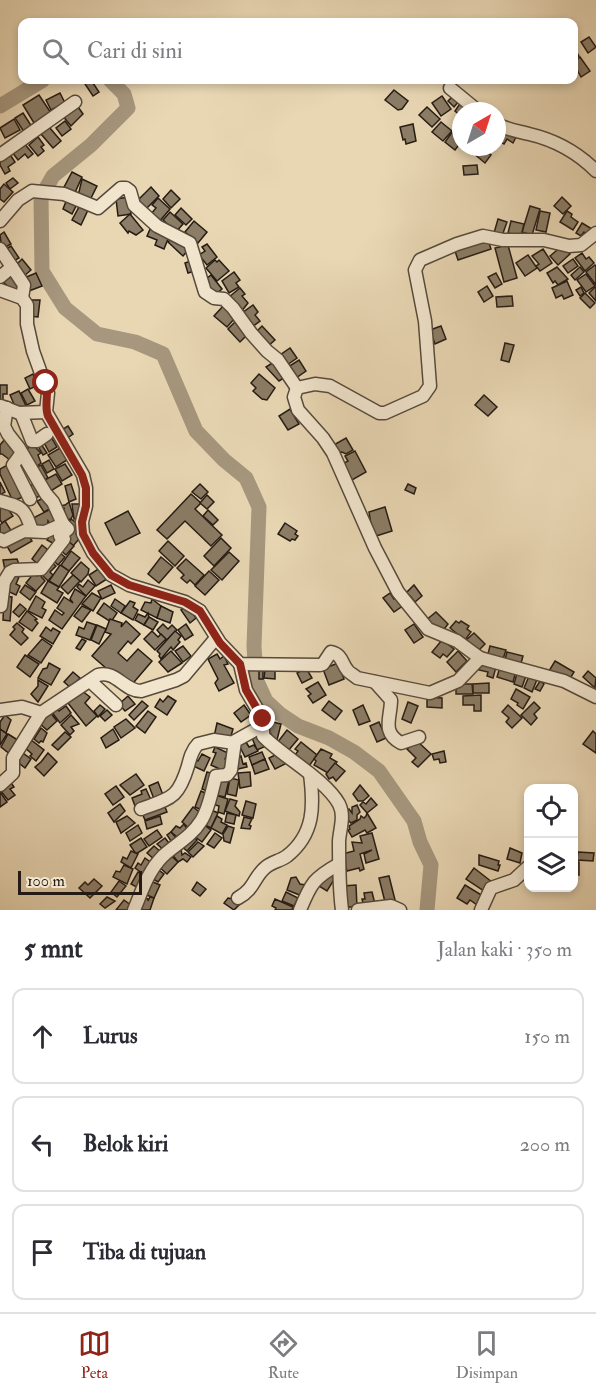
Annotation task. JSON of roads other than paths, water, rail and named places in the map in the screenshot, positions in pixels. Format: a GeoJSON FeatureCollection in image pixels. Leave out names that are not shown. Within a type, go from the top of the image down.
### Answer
{"type":"FeatureCollection","features":[{"type":"Feature","properties":{"kind":"street"},"geometry":{"type":"LineString","coordinates":[[450,88],[467,102]]}},
{"type":"Feature","properties":{"kind":"street"},"geometry":{"type":"LineString","coordinates":[[0,155],[75,102]]}},
{"type":"Feature","properties":{"kind":"street"},"geometry":{"type":"LineString","coordinates":[[506,128],[551,140],[583,158],[596,171]]}},
{"type":"Feature","properties":{"kind":"street"},"geometry":{"type":"LineString","coordinates":[[0,221],[18,200],[32,191],[63,194],[98,208],[121,188],[128,189],[134,205],[157,226],[190,243],[206,292],[214,298],[224,299],[233,308],[251,333],[278,360],[297,388]]}},
{"type":"Feature","properties":{"kind":"street"},"geometry":{"type":"LineString","coordinates":[[297,388],[315,384],[330,386],[379,413],[385,413],[423,396],[430,382],[425,321],[416,270],[420,260],[483,236],[503,240],[544,240],[569,246],[581,245],[596,233]]}},
{"type":"Feature","properties":{"kind":"street"},"geometry":{"type":"LineString","coordinates":[[0,249],[24,285],[22,298]]}},
{"type":"Feature","properties":{"kind":"street"},"geometry":{"type":"LineString","coordinates":[[0,277],[12,267]]}},
{"type":"Feature","properties":{"kind":"street"},"geometry":{"type":"LineString","coordinates":[[0,290],[22,298],[27,305],[27,324],[33,351],[48,393],[46,412],[82,475],[86,488],[83,534],[93,553],[111,575],[129,585],[185,602],[200,611],[216,638],[243,664],[246,690],[251,702],[261,714],[264,725],[263,736],[310,774],[340,806],[343,819],[339,838],[339,891],[342,910]]}},
{"type":"Feature","properties":{"kind":"street"},"geometry":{"type":"LineString","coordinates":[[297,388],[294,397],[298,410],[333,453],[375,548],[398,592],[428,629],[457,641],[480,657],[564,681],[596,697]]}},
{"type":"Feature","properties":{"kind":"street"},"geometry":{"type":"LineString","coordinates":[[1,606],[6,577],[14,570],[41,569],[64,539],[60,536],[68,529],[4,426],[4,407],[21,413],[46,412]]}},
{"type":"Feature","properties":{"kind":"street"},"geometry":{"type":"LineString","coordinates":[[21,413],[32,441],[47,434]]}},
{"type":"Feature","properties":{"kind":"street"},"geometry":{"type":"LineString","coordinates":[[21,454],[13,465],[30,499]]}},
{"type":"Feature","properties":{"kind":"street"},"geometry":{"type":"LineString","coordinates":[[0,501],[22,509],[27,514],[32,531]]}},
{"type":"Feature","properties":{"kind":"street"},"geometry":{"type":"LineString","coordinates":[[0,539],[4,541],[24,531],[45,532],[63,524]]}},
{"type":"Feature","properties":{"kind":"street"},"geometry":{"type":"LineString","coordinates":[[0,785],[12,775],[13,758],[41,713],[106,673],[128,687],[141,691],[176,680],[184,676],[216,638]]}},
{"type":"Feature","properties":{"kind":"street"},"geometry":{"type":"LineString","coordinates":[[243,664],[320,665],[333,652],[340,656],[347,670],[357,678],[430,693],[458,681],[480,657]]}},
{"type":"Feature","properties":{"kind":"street"},"geometry":{"type":"LineString","coordinates":[[90,681],[116,705]]}},
{"type":"Feature","properties":{"kind":"street"},"geometry":{"type":"LineString","coordinates":[[375,682],[390,700],[387,726],[392,736],[401,743],[419,737]]}},
{"type":"Feature","properties":{"kind":"street"},"geometry":{"type":"LineString","coordinates":[[0,710],[17,706],[41,713]]}},
{"type":"Feature","properties":{"kind":"street"},"geometry":{"type":"LineString","coordinates":[[134,910],[147,878],[157,863],[181,843],[202,819],[216,776],[227,775],[231,770],[234,743],[240,737],[264,725]]}},
{"type":"Feature","properties":{"kind":"street"},"geometry":{"type":"LineString","coordinates":[[141,809],[173,796],[179,789],[192,753],[198,744],[214,740],[234,743]]}},
{"type":"Feature","properties":{"kind":"street"},"geometry":{"type":"LineString","coordinates":[[238,898],[249,890],[266,867],[287,855],[302,839],[313,812],[314,801],[310,774]]}},
{"type":"Feature","properties":{"kind":"street"},"geometry":{"type":"LineString","coordinates":[[300,910],[317,877],[339,864]]}},
{"type":"Feature","properties":{"kind":"street"},"geometry":{"type":"LineString","coordinates":[[481,910],[491,888],[514,880],[524,871]]}},
{"type":"Feature","properties":{"kind":"street"},"geometry":{"type":"LineString","coordinates":[[358,910],[383,906],[395,906],[400,910]]}},
{"type":"Feature","properties":{"kind":"waterway"},"geometry":{"type":"LineString","coordinates":[[0,106],[36,84]]}},
{"type":"Feature","properties":{"kind":"waterway"},"geometry":{"type":"LineString","coordinates":[[114,84],[124,94],[128,108],[91,145],[53,176],[41,197],[42,271],[65,308],[97,334],[135,342],[163,354],[196,431],[224,460],[246,478],[259,507],[254,646],[256,679],[266,701],[280,714],[298,726],[329,738],[354,752],[379,771],[414,821],[420,842],[431,865],[427,910]]}}]}
